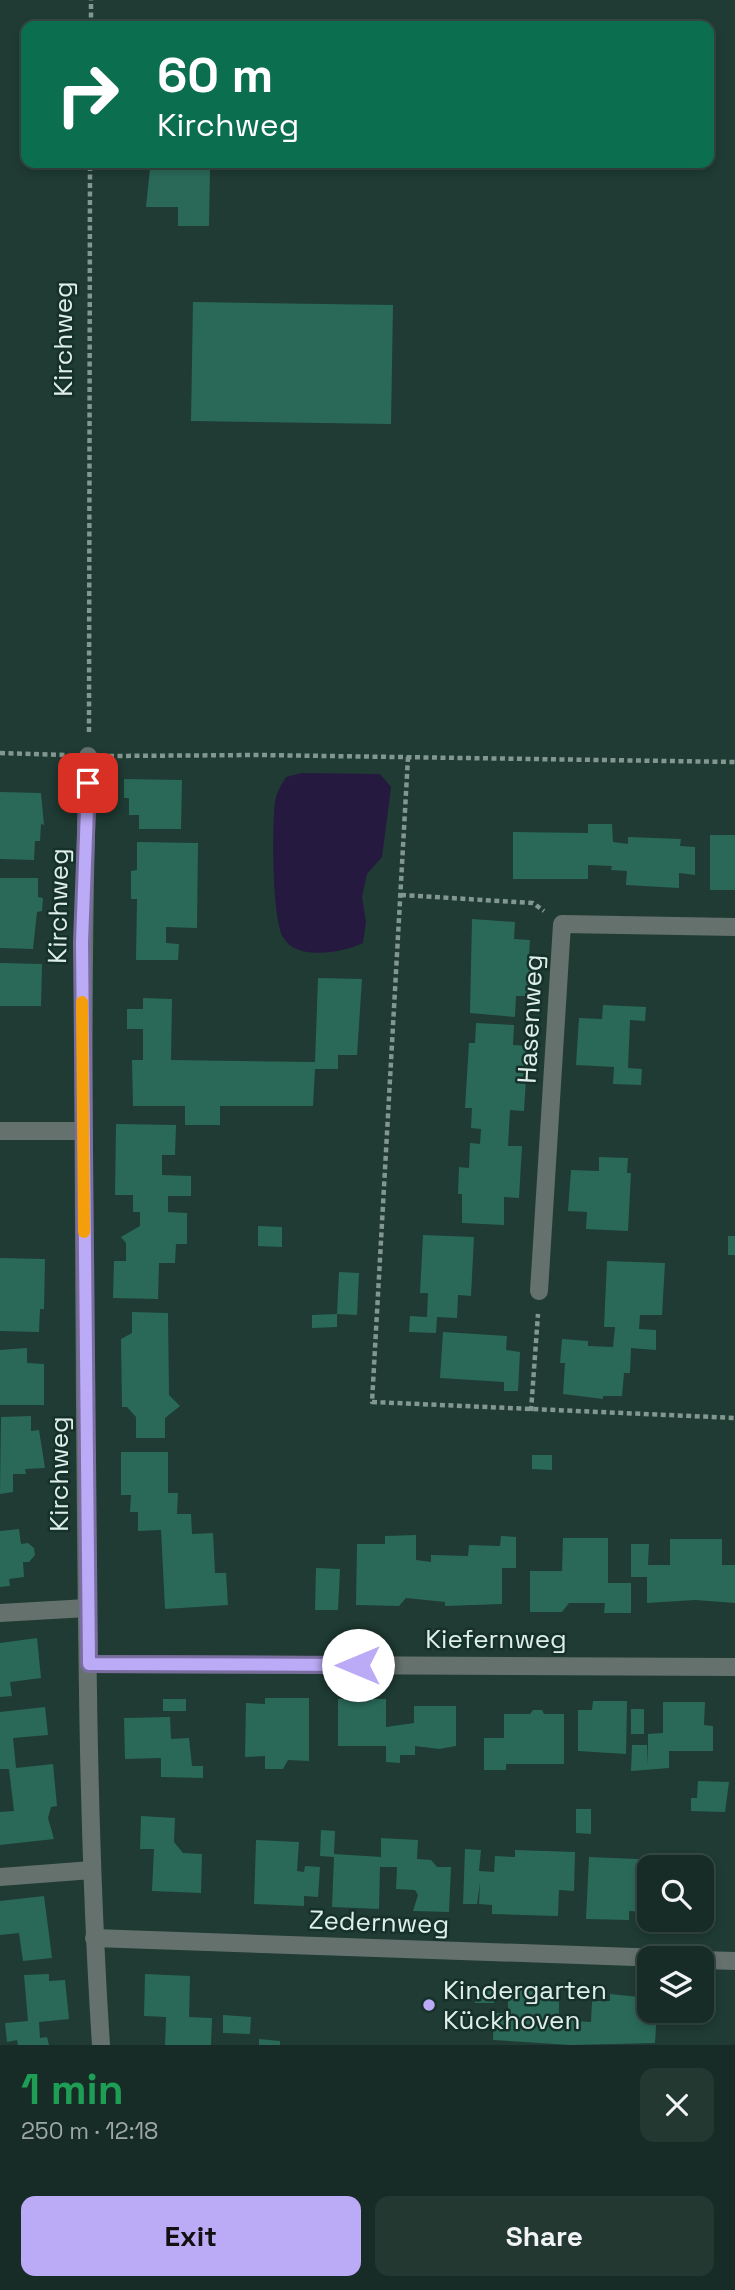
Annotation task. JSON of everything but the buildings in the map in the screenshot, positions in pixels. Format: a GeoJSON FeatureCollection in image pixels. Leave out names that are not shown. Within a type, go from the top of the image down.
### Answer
{"type":"FeatureCollection","features":[{"type":"Feature","properties":{"kind":"street","name":"Kirchweg"},"geometry":{"type":"LineString","coordinates":[[89,756],[82,942],[87,1608],[94,1938],[101,2045]]}},
{"type":"Feature","properties":{"kind":"street","name":"Hasenweg"},"geometry":{"type":"LineString","coordinates":[[539,1291],[562,924],[735,927]]}},
{"type":"Feature","properties":{"kind":"street"},"geometry":{"type":"LineString","coordinates":[[0,1130],[83,1130]]}},
{"type":"Feature","properties":{"kind":"street"},"geometry":{"type":"LineString","coordinates":[[0,1613],[87,1608]]}},
{"type":"Feature","properties":{"kind":"street","name":"Kiefernweg"},"geometry":{"type":"LineString","coordinates":[[89,1664],[735,1667]]}},
{"type":"Feature","properties":{"kind":"street"},"geometry":{"type":"LineString","coordinates":[[0,1877],[92,1870]]}},
{"type":"Feature","properties":{"kind":"street","name":"Zedernweg"},"geometry":{"type":"LineString","coordinates":[[94,1938],[637,1957]]}},
{"type":"Feature","properties":{"kind":"street"},"geometry":{"type":"LineString","coordinates":[[714,1960],[735,1961]]}},
{"type":"Feature","properties":{"kind":"path"},"geometry":{"type":"LineString","coordinates":[[90,21],[91,0]]}},
{"type":"Feature","properties":{"kind":"path","name":"Kirchweg"},"geometry":{"type":"LineString","coordinates":[[89,756],[90,168]]}},
{"type":"Feature","properties":{"kind":"path"},"geometry":{"type":"LineString","coordinates":[[0,753],[735,762]]}},
{"type":"Feature","properties":{"kind":"path"},"geometry":{"type":"LineString","coordinates":[[408,757],[372,1402],[735,1418]]}},
{"type":"Feature","properties":{"kind":"path"},"geometry":{"type":"LineString","coordinates":[[401,895],[533,903],[562,924]]}},
{"type":"Feature","properties":{"kind":"path"},"geometry":{"type":"LineString","coordinates":[[531,1411],[539,1291]]}},
{"type":"Feature","properties":{"kind":"shaded area"},"geometry":{"type":"Polygon","coordinates":[[[302,773],[380,774],[391,787],[382,857],[367,874],[362,897],[366,922],[363,943],[333,952],[298,950],[289,945],[279,926],[274,871],[275,802],[286,777],[302,773]]]}},
{"type":"Feature","properties":{"kind":"slow traffic"},"geometry":{"type":"LineString","coordinates":[[82,1002],[84,1232]]}},
{"type":"Feature","properties":{"kind":"place","name":"Kindergarten Kückhoven"},"geometry":{"type":"Point","coordinates":[429,2005]}},
{"type":"Feature","properties":{"kind":"route"},"geometry":{"type":"LineString","coordinates":[[88,783],[82,942],[89,1664],[358,1665]]}}]}
